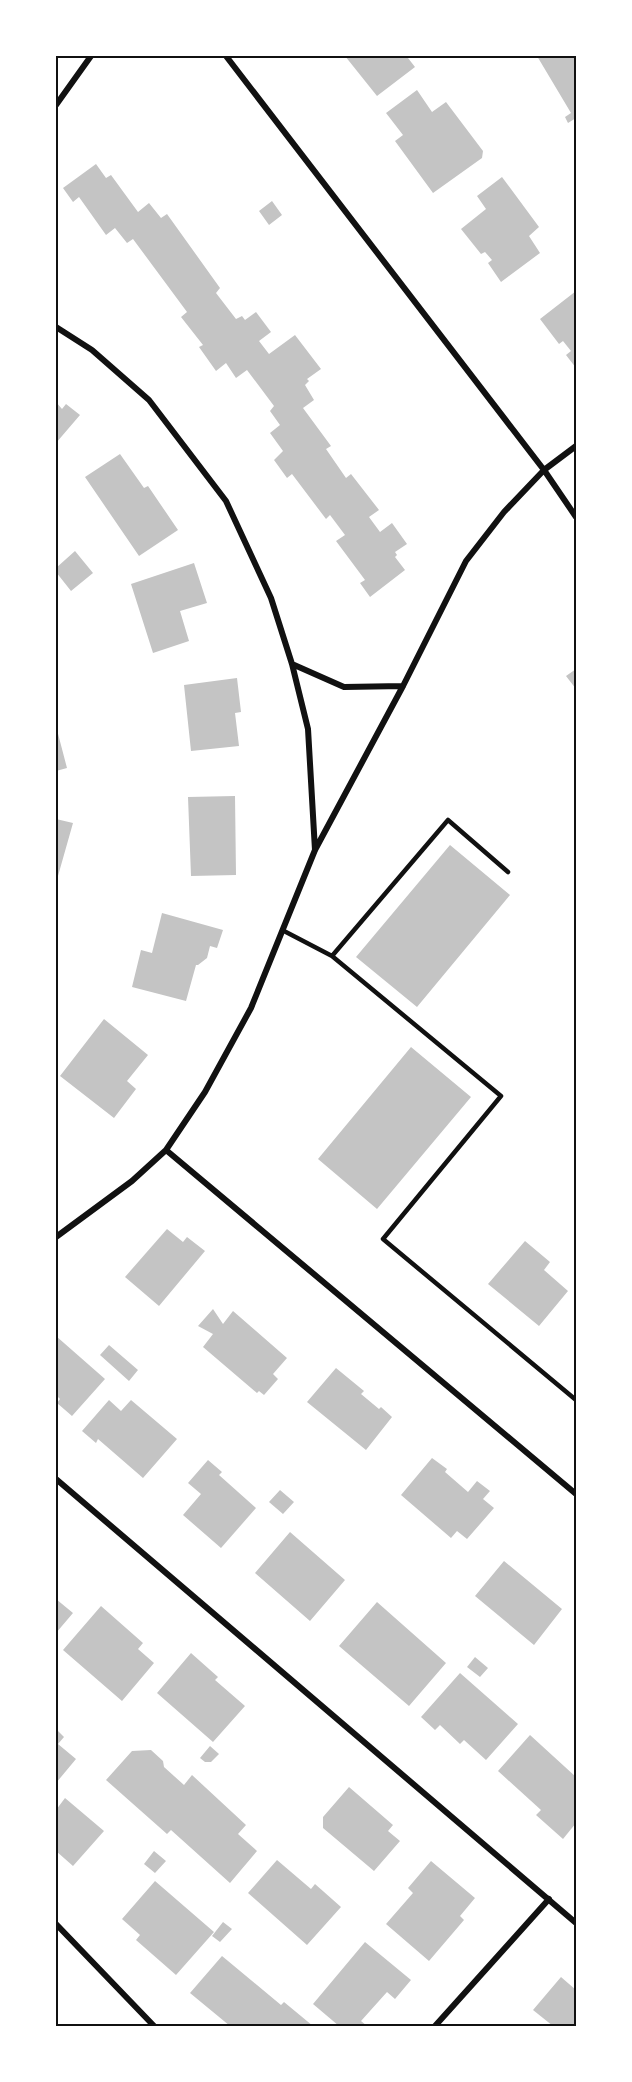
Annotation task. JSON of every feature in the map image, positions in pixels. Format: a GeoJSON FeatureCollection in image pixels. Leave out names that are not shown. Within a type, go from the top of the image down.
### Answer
{"type":"FeatureCollection","features":[{"type":"Feature","properties":{"kind":"street"},"geometry":{"type":"LineString","coordinates":[[56,105],[91,56]]}},
{"type":"Feature","properties":{"kind":"street"},"geometry":{"type":"LineString","coordinates":[[226,56],[544,470],[576,517]]}},
{"type":"Feature","properties":{"kind":"street"},"geometry":{"type":"LineString","coordinates":[[56,327],[92,350],[149,400],[226,501],[271,598],[292,664],[308,729],[315,850]]}},
{"type":"Feature","properties":{"kind":"street"},"geometry":{"type":"LineString","coordinates":[[56,1237],[132,1181],[166,1150],[205,1092],[251,1008],[315,850],[403,686],[466,561],[504,512],[544,470],[576,446]]}},
{"type":"Feature","properties":{"kind":"street"},"geometry":{"type":"LineString","coordinates":[[292,664],[344,687],[403,686]]}},
{"type":"Feature","properties":{"kind":"street"},"geometry":{"type":"LineString","coordinates":[[166,1150],[576,1494]]}},
{"type":"Feature","properties":{"kind":"street"},"geometry":{"type":"LineString","coordinates":[[56,1479],[576,1923]]}},
{"type":"Feature","properties":{"kind":"street"},"geometry":{"type":"LineString","coordinates":[[435,2026],[549,1899]]}},
{"type":"Feature","properties":{"kind":"street"},"geometry":{"type":"LineString","coordinates":[[56,1924],[154,2026]]}},
{"type":"Feature","properties":{"kind":"lane"},"geometry":{"type":"LineString","coordinates":[[332,956],[448,820],[508,872]]}},
{"type":"Feature","properties":{"kind":"lane"},"geometry":{"type":"LineString","coordinates":[[284,931],[332,956],[501,1096],[383,1239],[576,1400]]}},
{"type":"Feature","properties":{"kind":"building"},"geometry":{"type":"Polygon","coordinates":[[[345,56],[411,56],[408,58],[415,67],[377,96],[345,56]]]}},
{"type":"Feature","properties":{"kind":"building"},"geometry":{"type":"Polygon","coordinates":[[[537,56],[576,56],[576,118],[568,123],[565,117],[571,113],[537,56]]]}},
{"type":"Feature","properties":{"kind":"building"},"geometry":{"type":"Polygon","coordinates":[[[417,90],[432,112],[446,102],[483,151],[482,158],[433,193],[395,141],[403,135],[386,113],[417,90]]]}},
{"type":"Feature","properties":{"kind":"building"},"geometry":{"type":"Polygon","coordinates":[[[96,164],[106,178],[111,175],[138,212],[149,203],[161,218],[167,214],[220,288],[216,293],[236,319],[242,316],[245,320],[256,312],[271,332],[259,341],[269,354],[295,335],[321,369],[307,379],[309,381],[305,385],[314,400],[303,408],[331,446],[326,449],[346,478],[351,474],[379,510],[369,517],[380,532],[392,523],[407,544],[395,552],[397,555],[395,557],[405,570],[370,597],[360,583],[365,580],[336,541],[345,535],[330,515],[326,519],[292,474],[287,478],[274,460],[283,451],[270,433],[280,425],[270,411],[274,406],[247,370],[236,378],[226,363],[216,371],[199,347],[203,345],[181,317],[187,312],[133,239],[127,243],[115,228],[106,235],[79,197],[73,202],[63,188],[96,164]]]}},
{"type":"Feature","properties":{"kind":"building"},"geometry":{"type":"Polygon","coordinates":[[[502,177],[539,227],[529,236],[540,253],[501,282],[488,263],[492,260],[485,252],[481,254],[461,229],[486,209],[477,196],[502,177]]]}},
{"type":"Feature","properties":{"kind":"building"},"geometry":{"type":"Polygon","coordinates":[[[272,201],[282,215],[269,225],[259,211],[272,201]]]}},
{"type":"Feature","properties":{"kind":"building"},"geometry":{"type":"Polygon","coordinates":[[[576,291],[576,368],[566,355],[571,351],[563,341],[559,344],[540,319],[576,291]]]}},
{"type":"Feature","properties":{"kind":"building"},"geometry":{"type":"Polygon","coordinates":[[[56,402],[62,409],[66,404],[80,415],[56,443],[56,402]]]}},
{"type":"Feature","properties":{"kind":"building"},"geometry":{"type":"Polygon","coordinates":[[[120,454],[144,488],[148,486],[178,530],[139,556],[85,477],[120,454]]]}},
{"type":"Feature","properties":{"kind":"building"},"geometry":{"type":"Polygon","coordinates":[[[75,551],[93,573],[71,591],[56,572],[56,568],[75,551]]]}},
{"type":"Feature","properties":{"kind":"building"},"geometry":{"type":"Polygon","coordinates":[[[194,563],[207,603],[180,611],[189,641],[153,653],[131,584],[194,563]]]}},
{"type":"Feature","properties":{"kind":"building"},"geometry":{"type":"Polygon","coordinates":[[[576,669],[576,689],[566,676],[576,669]]]}},
{"type":"Feature","properties":{"kind":"building"},"geometry":{"type":"Polygon","coordinates":[[[237,678],[241,712],[235,713],[239,746],[191,751],[184,685],[237,678]]]}},
{"type":"Feature","properties":{"kind":"building"},"geometry":{"type":"Polygon","coordinates":[[[56,726],[67,768],[56,771],[56,726]]]}},
{"type":"Feature","properties":{"kind":"building"},"geometry":{"type":"Polygon","coordinates":[[[235,796],[236,875],[191,876],[188,797],[235,796]]]}},
{"type":"Feature","properties":{"kind":"building"},"geometry":{"type":"Polygon","coordinates":[[[56,819],[73,823],[56,883],[56,819]]]}},
{"type":"Feature","properties":{"kind":"building"},"geometry":{"type":"Polygon","coordinates":[[[450,845],[510,895],[417,1007],[356,957],[450,845]]]}},
{"type":"Feature","properties":{"kind":"building"},"geometry":{"type":"Polygon","coordinates":[[[162,913],[223,930],[217,948],[210,946],[207,958],[196,965],[186,1001],[132,987],[141,950],[152,953],[162,913]]]}},
{"type":"Feature","properties":{"kind":"building"},"geometry":{"type":"Polygon","coordinates":[[[104,1019],[148,1055],[127,1081],[136,1089],[114,1118],[60,1076],[104,1019]]]}},
{"type":"Feature","properties":{"kind":"building"},"geometry":{"type":"Polygon","coordinates":[[[411,1047],[471,1097],[377,1209],[318,1159],[411,1047]]]}},
{"type":"Feature","properties":{"kind":"building"},"geometry":{"type":"Polygon","coordinates":[[[167,1229],[183,1242],[187,1237],[205,1251],[159,1306],[125,1277],[167,1229]]]}},
{"type":"Feature","properties":{"kind":"building"},"geometry":{"type":"Polygon","coordinates":[[[525,1241],[550,1262],[544,1270],[568,1291],[539,1326],[488,1284],[525,1241]]]}},
{"type":"Feature","properties":{"kind":"building"},"geometry":{"type":"Polygon","coordinates":[[[213,1309],[223,1324],[233,1311],[287,1358],[273,1374],[278,1379],[264,1395],[259,1391],[257,1393],[203,1347],[213,1334],[198,1326],[213,1309]]]}},
{"type":"Feature","properties":{"kind":"building"},"geometry":{"type":"Polygon","coordinates":[[[56,1336],[105,1379],[72,1416],[57,1403],[60,1399],[56,1395],[56,1336]]]}},
{"type":"Feature","properties":{"kind":"building"},"geometry":{"type":"Polygon","coordinates":[[[109,1345],[138,1370],[129,1381],[100,1355],[109,1345]]]}},
{"type":"Feature","properties":{"kind":"building"},"geometry":{"type":"Polygon","coordinates":[[[336,1368],[364,1391],[361,1394],[392,1417],[366,1450],[307,1402],[336,1368]]]}},
{"type":"Feature","properties":{"kind":"building"},"geometry":{"type":"Polygon","coordinates":[[[109,1400],[121,1411],[131,1400],[177,1439],[143,1478],[98,1439],[96,1443],[82,1431],[109,1400]]]}},
{"type":"Feature","properties":{"kind":"building"},"geometry":{"type":"Polygon","coordinates":[[[432,1458],[447,1469],[445,1472],[468,1492],[477,1481],[490,1491],[483,1499],[494,1508],[467,1539],[457,1531],[451,1538],[401,1495],[432,1458]]]}},
{"type":"Feature","properties":{"kind":"building"},"geometry":{"type":"Polygon","coordinates":[[[208,1460],[222,1472],[219,1475],[256,1508],[221,1548],[183,1515],[201,1494],[188,1483],[208,1460]]]}},
{"type":"Feature","properties":{"kind":"building"},"geometry":{"type":"Polygon","coordinates":[[[280,1490],[294,1502],[283,1514],[269,1502],[280,1490]]]}},
{"type":"Feature","properties":{"kind":"building"},"geometry":{"type":"Polygon","coordinates":[[[290,1532],[345,1580],[310,1621],[255,1573],[290,1532]]]}},
{"type":"Feature","properties":{"kind":"building"},"geometry":{"type":"Polygon","coordinates":[[[504,1561],[562,1609],[534,1645],[475,1596],[504,1561]]]}},
{"type":"Feature","properties":{"kind":"building"},"geometry":{"type":"Polygon","coordinates":[[[56,1599],[73,1613],[56,1633],[56,1599]]]}},
{"type":"Feature","properties":{"kind":"building"},"geometry":{"type":"Polygon","coordinates":[[[377,1602],[446,1663],[409,1706],[339,1646],[377,1602]]]}},
{"type":"Feature","properties":{"kind":"building"},"geometry":{"type":"Polygon","coordinates":[[[101,1606],[143,1643],[138,1649],[154,1663],[122,1701],[63,1650],[101,1606]]]}},
{"type":"Feature","properties":{"kind":"building"},"geometry":{"type":"Polygon","coordinates":[[[191,1653],[218,1677],[215,1680],[245,1706],[213,1742],[157,1693],[191,1653]]]}},
{"type":"Feature","properties":{"kind":"building"},"geometry":{"type":"Polygon","coordinates":[[[475,1657],[488,1668],[480,1677],[467,1667],[475,1657]]]}},
{"type":"Feature","properties":{"kind":"building"},"geometry":{"type":"Polygon","coordinates":[[[460,1673],[518,1724],[486,1760],[464,1740],[460,1744],[440,1725],[435,1730],[421,1717],[460,1673]]]}},
{"type":"Feature","properties":{"kind":"building"},"geometry":{"type":"Polygon","coordinates":[[[56,1729],[64,1737],[58,1744],[76,1759],[56,1783],[56,1729]]]}},
{"type":"Feature","properties":{"kind":"building"},"geometry":{"type":"Polygon","coordinates":[[[530,1735],[576,1777],[576,1823],[563,1839],[536,1815],[541,1810],[498,1771],[530,1735]]]}},
{"type":"Feature","properties":{"kind":"building"},"geometry":{"type":"Polygon","coordinates":[[[210,1746],[219,1754],[211,1762],[205,1762],[200,1758],[210,1746]]]}},
{"type":"Feature","properties":{"kind":"building"},"geometry":{"type":"Polygon","coordinates":[[[151,1750],[163,1761],[164,1767],[184,1785],[192,1775],[246,1825],[238,1834],[257,1851],[230,1883],[171,1830],[167,1834],[106,1780],[132,1751],[151,1750]]]}},
{"type":"Feature","properties":{"kind":"building"},"geometry":{"type":"Polygon","coordinates":[[[349,1787],[393,1825],[388,1831],[400,1841],[374,1871],[323,1828],[323,1817],[349,1787]]]}},
{"type":"Feature","properties":{"kind":"building"},"geometry":{"type":"Polygon","coordinates":[[[65,1798],[104,1831],[73,1866],[56,1851],[56,1810],[65,1798]]]}},
{"type":"Feature","properties":{"kind":"building"},"geometry":{"type":"Polygon","coordinates":[[[154,1851],[166,1861],[155,1873],[144,1864],[154,1851]]]}},
{"type":"Feature","properties":{"kind":"building"},"geometry":{"type":"Polygon","coordinates":[[[277,1860],[311,1889],[315,1884],[341,1907],[307,1945],[248,1893],[277,1860]]]}},
{"type":"Feature","properties":{"kind":"building"},"geometry":{"type":"Polygon","coordinates":[[[431,1861],[475,1898],[460,1916],[464,1920],[429,1961],[386,1924],[413,1893],[408,1888],[431,1861]]]}},
{"type":"Feature","properties":{"kind":"building"},"geometry":{"type":"Polygon","coordinates":[[[155,1881],[214,1932],[176,1975],[136,1940],[140,1935],[122,1919],[155,1881]]]}},
{"type":"Feature","properties":{"kind":"building"},"geometry":{"type":"Polygon","coordinates":[[[223,1922],[232,1929],[220,1942],[212,1936],[223,1922]]]}},
{"type":"Feature","properties":{"kind":"building"},"geometry":{"type":"Polygon","coordinates":[[[365,1942],[411,1980],[395,1999],[387,1992],[361,2021],[367,2026],[339,2026],[313,2004],[365,1942]]]}},
{"type":"Feature","properties":{"kind":"building"},"geometry":{"type":"Polygon","coordinates":[[[222,1956],[281,2005],[284,2002],[313,2026],[230,2026],[190,1993],[222,1956]]]}},
{"type":"Feature","properties":{"kind":"building"},"geometry":{"type":"Polygon","coordinates":[[[561,1977],[576,1990],[576,2026],[553,2026],[533,2010],[561,1977]]]}}]}
